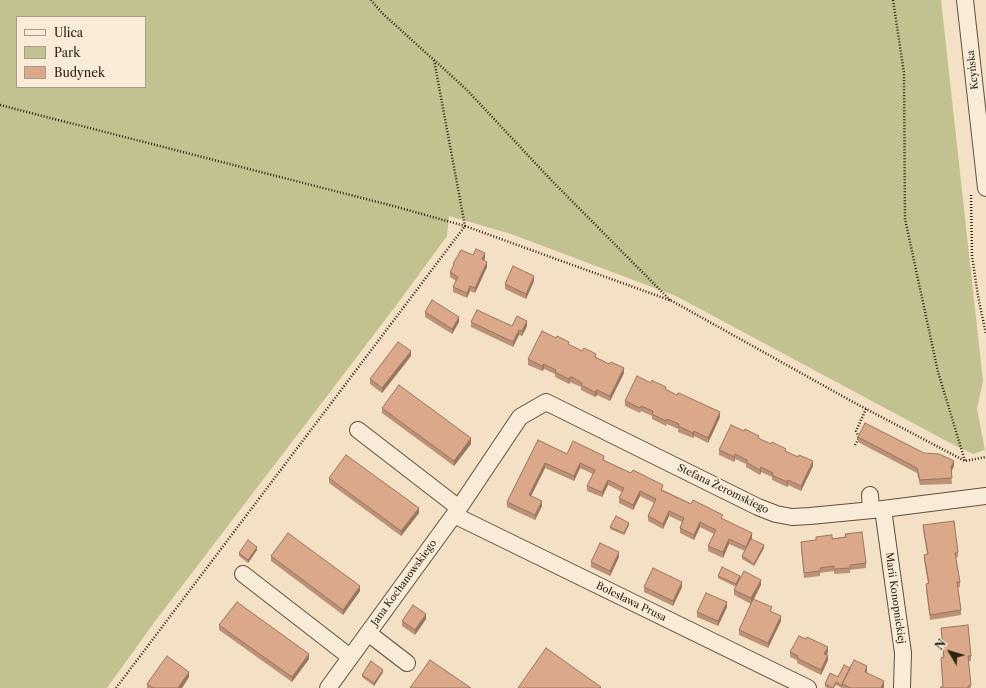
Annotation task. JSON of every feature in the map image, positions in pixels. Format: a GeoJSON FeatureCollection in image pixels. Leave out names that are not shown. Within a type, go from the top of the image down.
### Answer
{"type":"FeatureCollection","features":[{"type":"Feature","properties":{"kind":"street","name":"Kcyńska"},"geometry":{"type":"LineString","coordinates":[[965,0],[986,188]]}},
{"type":"Feature","properties":{"kind":"street","name":"Stefana Żeromskiego"},"geometry":{"type":"LineString","coordinates":[[546,402],[758,507],[776,514],[792,517],[875,505],[986,496]]}},
{"type":"Feature","properties":{"kind":"street","name":"Jana Kochanowskiego"},"geometry":{"type":"LineString","coordinates":[[328,688],[456,512],[520,417],[546,402]]}},
{"type":"Feature","properties":{"kind":"street"},"geometry":{"type":"LineString","coordinates":[[358,430],[456,512]]}},
{"type":"Feature","properties":{"kind":"street","name":"Marii Konopnickiej"},"geometry":{"type":"LineString","coordinates":[[875,505],[903,653],[902,688]]}},
{"type":"Feature","properties":{"kind":"street","name":"Bolesława Prusa"},"geometry":{"type":"LineString","coordinates":[[456,512],[808,688]]}},
{"type":"Feature","properties":{"kind":"street"},"geometry":{"type":"LineString","coordinates":[[243,574],[350,657]]}},
{"type":"Feature","properties":{"kind":"street"},"geometry":{"type":"LineString","coordinates":[[368,633],[407,663]]}},
{"type":"Feature","properties":{"kind":"path"},"geometry":{"type":"LineString","coordinates":[[371,0],[382,13],[466,89],[552,181],[672,301]]}},
{"type":"Feature","properties":{"kind":"path"},"geometry":{"type":"LineString","coordinates":[[893,0],[904,73],[905,219],[938,372],[965,461]]}},
{"type":"Feature","properties":{"kind":"path"},"geometry":{"type":"LineString","coordinates":[[116,688],[465,226],[434,60]]}},
{"type":"Feature","properties":{"kind":"path"},"geometry":{"type":"LineString","coordinates":[[0,105],[397,207],[465,226],[672,301],[866,409],[965,461],[986,457]]}},
{"type":"Feature","properties":{"kind":"path"},"geometry":{"type":"LineString","coordinates":[[855,445],[859,438],[856,431],[866,409]]}},
{"type":"Feature","properties":{"kind":"green space"},"geometry":{"type":"Polygon","coordinates":[[[0,0],[941,0],[983,381],[977,409],[985,450],[973,454],[952,444],[676,296],[511,234],[449,216],[447,236],[398,303],[156,620],[107,688],[0,688],[0,0]]]}},
{"type":"Feature","properties":{"kind":"building"},"geometry":{"type":"Polygon","coordinates":[[[476,249],[485,253],[482,259],[487,262],[475,288],[470,286],[467,293],[453,287],[458,277],[450,272],[461,250],[473,255],[476,249]]]}},
{"type":"Feature","properties":{"kind":"building"},"geometry":{"type":"Polygon","coordinates":[[[513,266],[534,276],[526,294],[505,284],[513,266]]]}},
{"type":"Feature","properties":{"kind":"building"},"geometry":{"type":"Polygon","coordinates":[[[432,300],[459,317],[452,329],[425,312],[432,300]]]}},
{"type":"Feature","properties":{"kind":"building"},"geometry":{"type":"Polygon","coordinates":[[[477,310],[512,326],[517,316],[527,321],[522,331],[519,330],[513,342],[471,322],[477,310]]]}},
{"type":"Feature","properties":{"kind":"building"},"geometry":{"type":"Polygon","coordinates":[[[542,331],[556,338],[557,336],[569,342],[568,344],[582,351],[584,348],[596,354],[595,357],[609,364],[611,362],[624,368],[610,396],[597,390],[595,392],[581,385],[582,383],[572,377],[569,379],[555,372],[556,370],[544,364],[542,366],[528,359],[542,331]]]}},
{"type":"Feature","properties":{"kind":"building"},"geometry":{"type":"Polygon","coordinates":[[[398,342],[411,351],[382,388],[370,379],[398,342]]]}},
{"type":"Feature","properties":{"kind":"building"},"geometry":{"type":"Polygon","coordinates":[[[637,376],[651,383],[652,380],[666,387],[665,389],[677,395],[679,393],[720,412],[708,438],[694,431],[693,433],[678,426],[679,424],[667,419],[666,421],[652,414],[653,411],[641,406],[640,408],[625,401],[637,376]]]}},
{"type":"Feature","properties":{"kind":"building"},"geometry":{"type":"Polygon","coordinates":[[[399,385],[471,438],[454,461],[382,408],[399,385]]]}},
{"type":"Feature","properties":{"kind":"building"},"geometry":{"type":"Polygon","coordinates":[[[865,423],[924,453],[939,454],[954,461],[951,467],[952,478],[920,480],[917,468],[858,437],[865,423]]]}},
{"type":"Feature","properties":{"kind":"building"},"geometry":{"type":"Polygon","coordinates":[[[731,425],[744,431],[745,429],[759,436],[758,438],[771,444],[772,442],[786,449],[785,451],[798,457],[799,455],[813,461],[801,486],[788,480],[787,482],[772,475],[773,473],[761,467],[760,470],[746,462],[747,460],[735,454],[734,457],[719,450],[731,425]]]}},
{"type":"Feature","properties":{"kind":"building"},"geometry":{"type":"Polygon","coordinates":[[[538,440],[567,454],[573,441],[604,456],[603,460],[631,473],[633,470],[663,485],[661,490],[691,504],[693,500],[723,515],[721,518],[752,533],[746,547],[729,539],[723,552],[708,546],[716,530],[700,522],[694,535],[680,528],[684,518],[669,511],[663,524],[648,516],[656,499],[640,491],[633,505],[619,498],[624,488],[608,480],[602,492],[587,486],[595,470],[580,463],[574,476],[545,463],[529,495],[542,501],[535,515],[507,502],[538,440]]]}},
{"type":"Feature","properties":{"kind":"building"},"geometry":{"type":"Polygon","coordinates":[[[346,455],[419,508],[401,531],[329,478],[346,455]]]}},
{"type":"Feature","properties":{"kind":"building"},"geometry":{"type":"Polygon","coordinates":[[[616,516],[629,523],[624,533],[610,527],[616,516]]]}},
{"type":"Feature","properties":{"kind":"building"},"geometry":{"type":"Polygon","coordinates":[[[954,521],[958,552],[955,553],[960,582],[957,582],[961,610],[930,615],[926,584],[929,583],[924,555],[928,554],[923,525],[954,521]]]}},
{"type":"Feature","properties":{"kind":"building"},"geometry":{"type":"Polygon","coordinates":[[[862,532],[866,563],[850,565],[850,568],[834,569],[834,566],[820,568],[820,571],[804,573],[801,542],[816,540],[816,537],[832,535],[832,539],[846,537],[845,534],[862,532]]]}},
{"type":"Feature","properties":{"kind":"building"},"geometry":{"type":"Polygon","coordinates":[[[288,533],[360,586],[343,610],[271,556],[288,533]]]}},
{"type":"Feature","properties":{"kind":"building"},"geometry":{"type":"Polygon","coordinates":[[[751,539],[764,545],[754,564],[742,556],[751,539]]]}},
{"type":"Feature","properties":{"kind":"building"},"geometry":{"type":"Polygon","coordinates":[[[248,540],[257,547],[248,560],[239,553],[248,540]]]}},
{"type":"Feature","properties":{"kind":"building"},"geometry":{"type":"Polygon","coordinates":[[[600,543],[619,552],[610,571],[591,562],[600,543]]]}},
{"type":"Feature","properties":{"kind":"building"},"geometry":{"type":"Polygon","coordinates":[[[722,567],[740,576],[736,584],[718,576],[722,567]]]}},
{"type":"Feature","properties":{"kind":"building"},"geometry":{"type":"Polygon","coordinates":[[[653,568],[682,582],[673,601],[644,587],[653,568]]]}},
{"type":"Feature","properties":{"kind":"building"},"geometry":{"type":"Polygon","coordinates":[[[744,571],[761,580],[751,598],[734,590],[744,571]]]}},
{"type":"Feature","properties":{"kind":"building"},"geometry":{"type":"Polygon","coordinates":[[[706,593],[727,602],[718,621],[697,612],[706,593]]]}},
{"type":"Feature","properties":{"kind":"building"},"geometry":{"type":"Polygon","coordinates":[[[753,599],[772,607],[770,611],[781,616],[768,643],[739,630],[753,599]]]}},
{"type":"Feature","properties":{"kind":"building"},"geometry":{"type":"Polygon","coordinates":[[[237,602],[309,654],[292,677],[219,625],[237,602]]]}},
{"type":"Feature","properties":{"kind":"building"},"geometry":{"type":"Polygon","coordinates":[[[413,605],[426,614],[415,630],[402,621],[413,605]]]}},
{"type":"Feature","properties":{"kind":"building"},"geometry":{"type":"Polygon","coordinates":[[[968,625],[971,656],[968,656],[971,685],[968,686],[968,688],[941,688],[940,687],[943,687],[941,658],[944,657],[941,628],[968,625]]]}},
{"type":"Feature","properties":{"kind":"building"},"geometry":{"type":"Polygon","coordinates":[[[799,636],[806,639],[807,637],[828,647],[824,654],[828,655],[821,670],[797,658],[798,656],[790,652],[799,636]]]}},
{"type":"Feature","properties":{"kind":"building"},"geometry":{"type":"Polygon","coordinates":[[[546,648],[601,687],[518,688],[546,648]]]}},
{"type":"Feature","properties":{"kind":"building"},"geometry":{"type":"Polygon","coordinates":[[[167,656],[189,672],[178,688],[153,688],[147,684],[167,656]]]}},
{"type":"Feature","properties":{"kind":"building"},"geometry":{"type":"Polygon","coordinates":[[[430,660],[471,688],[410,688],[430,660]]]}},
{"type":"Feature","properties":{"kind":"building"},"geometry":{"type":"Polygon","coordinates":[[[854,660],[867,666],[865,672],[884,681],[881,688],[851,688],[842,684],[854,660]]]}},
{"type":"Feature","properties":{"kind":"building"},"geometry":{"type":"Polygon","coordinates":[[[371,661],[383,670],[374,683],[362,675],[371,661]]]}},
{"type":"Feature","properties":{"kind":"building"},"geometry":{"type":"Polygon","coordinates":[[[844,665],[850,668],[842,686],[836,682],[833,688],[825,684],[830,673],[838,677],[844,665]]]}}]}
